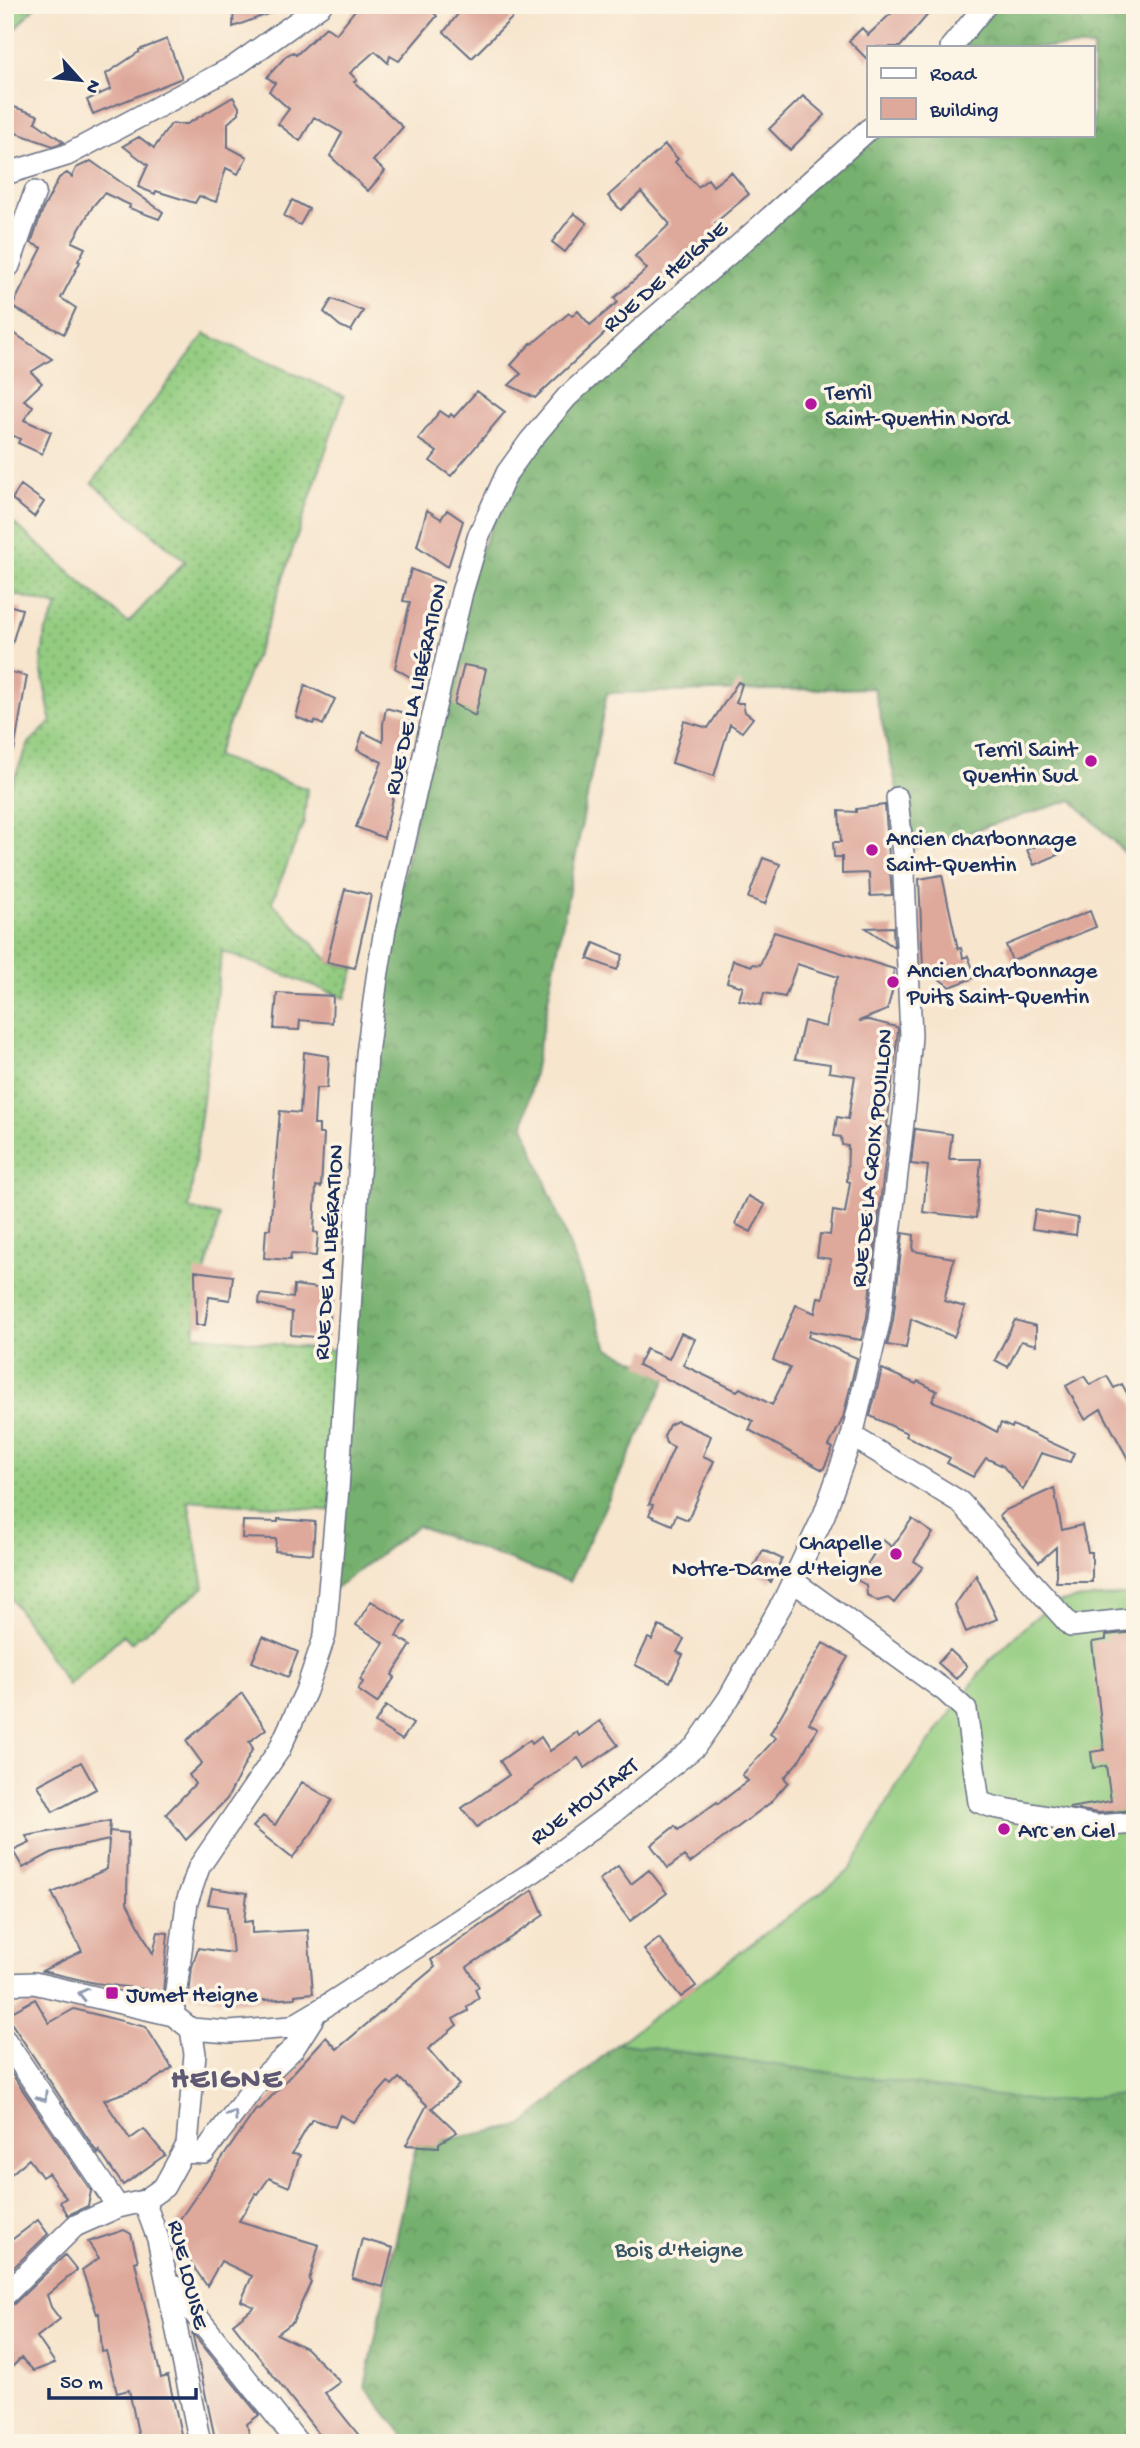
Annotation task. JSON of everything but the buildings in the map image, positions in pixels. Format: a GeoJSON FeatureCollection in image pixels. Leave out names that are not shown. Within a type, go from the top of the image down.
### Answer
{"type":"FeatureCollection","features":[{"type":"Feature","properties":{"kind":"street"},"geometry":{"type":"LineString","coordinates":[[290,27],[292,5]]}},
{"type":"Feature","properties":{"kind":"street"},"geometry":{"type":"LineString","coordinates":[[5,174],[67,155],[235,66],[321,5]]}},
{"type":"Feature","properties":{"kind":"street"},"geometry":{"type":"LineString","coordinates":[[952,46],[986,5]]}},
{"type":"Feature","properties":{"kind":"street","name":"RUE DE HEIGNE"},"geometry":{"type":"LineString","coordinates":[[507,473],[567,397],[867,131]]}},
{"type":"Feature","properties":{"kind":"street"},"geometry":{"type":"LineString","coordinates":[[5,270],[9,266],[35,192]]}},
{"type":"Feature","properties":{"kind":"street","name":"RUE DE LA LIBÉRATION"},"geometry":{"type":"LineString","coordinates":[[173,2015],[187,1902],[199,1867],[279,1750],[306,1691],[326,1635],[367,1054],[377,978],[385,929],[462,592],[479,535],[507,473]]}},
{"type":"Feature","properties":{"kind":"street","name":"RUE DE LA CROIX POUILLON"},"geometry":{"type":"LineString","coordinates":[[852,1436],[880,1319],[911,1036],[897,798]]}},
{"type":"Feature","properties":{"kind":"street"},"geometry":{"type":"LineString","coordinates":[[852,1436],[960,1502],[1071,1626],[1135,1619]]}},
{"type":"Feature","properties":{"kind":"street","name":"RUE HOUTART"},"geometry":{"type":"LineString","coordinates":[[191,2029],[229,2032],[291,2027],[533,1872],[695,1747],[729,1698],[793,1581],[824,1514],[852,1436]]}},
{"type":"Feature","properties":{"kind":"street"},"geometry":{"type":"LineString","coordinates":[[793,1581],[966,1710],[979,1802],[993,1807],[1097,1826],[1135,1823]]}},
{"type":"Feature","properties":{"kind":"street"},"geometry":{"type":"LineString","coordinates":[[5,1998],[11,1990],[34,1983]]}},
{"type":"Feature","properties":{"kind":"street"},"geometry":{"type":"LineString","coordinates":[[5,1984],[34,1983],[173,2015],[191,2029],[195,2054],[187,2145],[164,2187],[144,2201],[118,2207],[75,2226],[5,2295]]}},
{"type":"Feature","properties":{"kind":"street"},"geometry":{"type":"LineString","coordinates":[[184,2152],[204,2153],[257,2083],[294,2048],[318,2011]]}},
{"type":"Feature","properties":{"kind":"street"},"geometry":{"type":"LineString","coordinates":[[5,2040],[118,2207]]}},
{"type":"Feature","properties":{"kind":"street","name":"RUE LOUISE"},"geometry":{"type":"LineString","coordinates":[[144,2201],[158,2239],[200,2443]]}},
{"type":"Feature","properties":{"kind":"street"},"geometry":{"type":"LineString","coordinates":[[167,2280],[298,2443]]}},
{"type":"Feature","properties":{"kind":"green space"},"geometry":{"type":"Polygon","coordinates":[[[5,5],[36,5],[5,41],[5,5]]]}},
{"type":"Feature","properties":{"kind":"green space"},"geometry":{"type":"Polygon","coordinates":[[[986,5],[1135,5],[1135,863],[1072,800],[911,850],[874,688],[607,693],[524,1125],[608,1348],[668,1375],[569,1582],[417,1526],[329,1593],[367,1054],[462,592],[530,441],[868,136],[1094,136],[1094,46],[952,46],[986,5]]]}},
{"type":"Feature","properties":{"kind":"green space"},"geometry":{"type":"Polygon","coordinates":[[[205,334],[344,396],[265,632],[216,756],[307,789],[304,822],[272,902],[331,963],[355,968],[345,998],[222,951],[189,1209],[220,1216],[199,1295],[194,1335],[347,1352],[336,1511],[188,1500],[204,1587],[131,1643],[123,1635],[68,1685],[5,1589],[5,799],[29,743],[51,722],[41,666],[45,633],[58,606],[5,592],[5,557],[14,523],[128,623],[185,561],[92,483],[205,334]]]}},
{"type":"Feature","properties":{"kind":"green space","name":"Arc en Ciel"},"geometry":{"type":"Polygon","coordinates":[[[1135,1594],[1135,2094],[1043,2102],[618,2043],[849,1871],[897,1786],[989,1661],[1029,1623],[1052,1604],[1074,1599],[1135,1594]]]}},
{"type":"Feature","properties":{"kind":"green space","name":"Bois d'Heigne"},"geometry":{"type":"Polygon","coordinates":[[[618,2043],[1043,2102],[1135,2094],[1135,2443],[410,2443],[365,2387],[416,2145],[522,2126],[618,2043]]]}},
{"type":"Feature","properties":{"kind":"place","name":"Terril Saint-Quentin Nord"},"geometry":{"type":"Point","coordinates":[811,404]}},
{"type":"Feature","properties":{"kind":"place","name":"Terril Saint Quentin Sud"},"geometry":{"type":"Point","coordinates":[1091,761]}},
{"type":"Feature","properties":{"kind":"place","name":"Ancien charbonnage Saint-Quentin"},"geometry":{"type":"Point","coordinates":[872,850]}},
{"type":"Feature","properties":{"kind":"place","name":"Ancien charbonnage Puits Saint-Quentin"},"geometry":{"type":"Point","coordinates":[893,982]}},
{"type":"Feature","properties":{"kind":"place","name":"Chapelle Notre-Dame d'Heigne"},"geometry":{"type":"Point","coordinates":[896,1554]}},
{"type":"Feature","properties":{"kind":"place","name":"Arc en Ciel"},"geometry":{"type":"Point","coordinates":[1004,1829]}},
{"type":"Feature","properties":{"kind":"place","name":"Jumet Heigne"},"geometry":{"type":"Point","coordinates":[112,1993]}},
{"type":"Feature","properties":{"kind":"district","name":"HEIGNE"},"geometry":{"type":"Point","coordinates":[227,2077]}}]}
